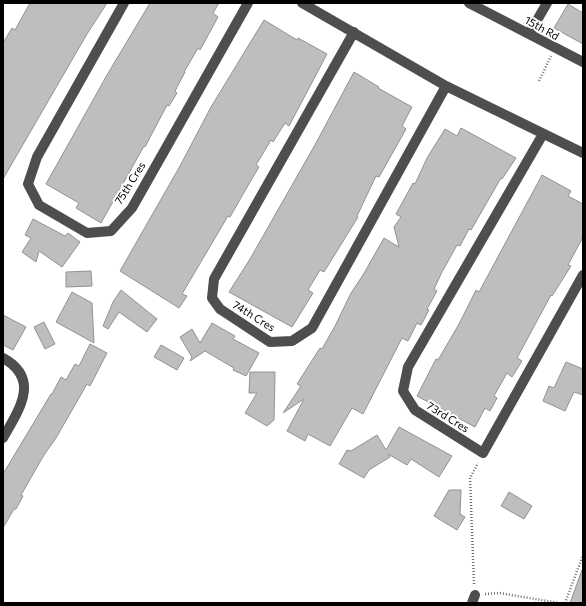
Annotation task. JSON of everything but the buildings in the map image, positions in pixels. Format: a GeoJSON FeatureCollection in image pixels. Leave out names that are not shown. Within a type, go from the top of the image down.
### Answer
{"type":"FeatureCollection","features":[{"type":"Feature","properties":{"kind":"street","name":"75th Cres"},"geometry":{"type":"LineString","coordinates":[[124,3],[37,156],[28,184],[39,205],[87,233],[110,231],[132,208],[248,3]]}},
{"type":"Feature","properties":{"kind":"street"},"geometry":{"type":"LineString","coordinates":[[302,3],[446,86],[583,153]]}},
{"type":"Feature","properties":{"kind":"street","name":"15th Rd"},"geometry":{"type":"LineString","coordinates":[[469,3],[555,49],[583,62]]}},
{"type":"Feature","properties":{"kind":"street"},"geometry":{"type":"LineString","coordinates":[[529,34],[547,3]]}},
{"type":"Feature","properties":{"kind":"street","name":"74th Cres"},"geometry":{"type":"LineString","coordinates":[[354,32],[214,279],[212,298],[220,309],[270,342],[292,341],[312,328],[446,86]]}},
{"type":"Feature","properties":{"kind":"street","name":"73rd Cres"},"geometry":{"type":"LineString","coordinates":[[482,453],[415,410],[403,391],[408,367],[544,134]]}},
{"type":"Feature","properties":{"kind":"street"},"geometry":{"type":"LineString","coordinates":[[482,453],[583,275]]}},
{"type":"Feature","properties":{"kind":"street"},"geometry":{"type":"LineString","coordinates":[[3,358],[13,364],[20,372],[24,383],[24,396],[19,410],[3,438]]}},
{"type":"Feature","properties":{"kind":"path"},"geometry":{"type":"LineString","coordinates":[[538,81],[555,49]]}},
{"type":"Feature","properties":{"kind":"path"},"geometry":{"type":"LineString","coordinates":[[482,453],[470,478],[473,599],[500,593],[559,603]]}},
{"type":"Feature","properties":{"kind":"path"},"geometry":{"type":"LineString","coordinates":[[564,603],[583,555]]}}]}
